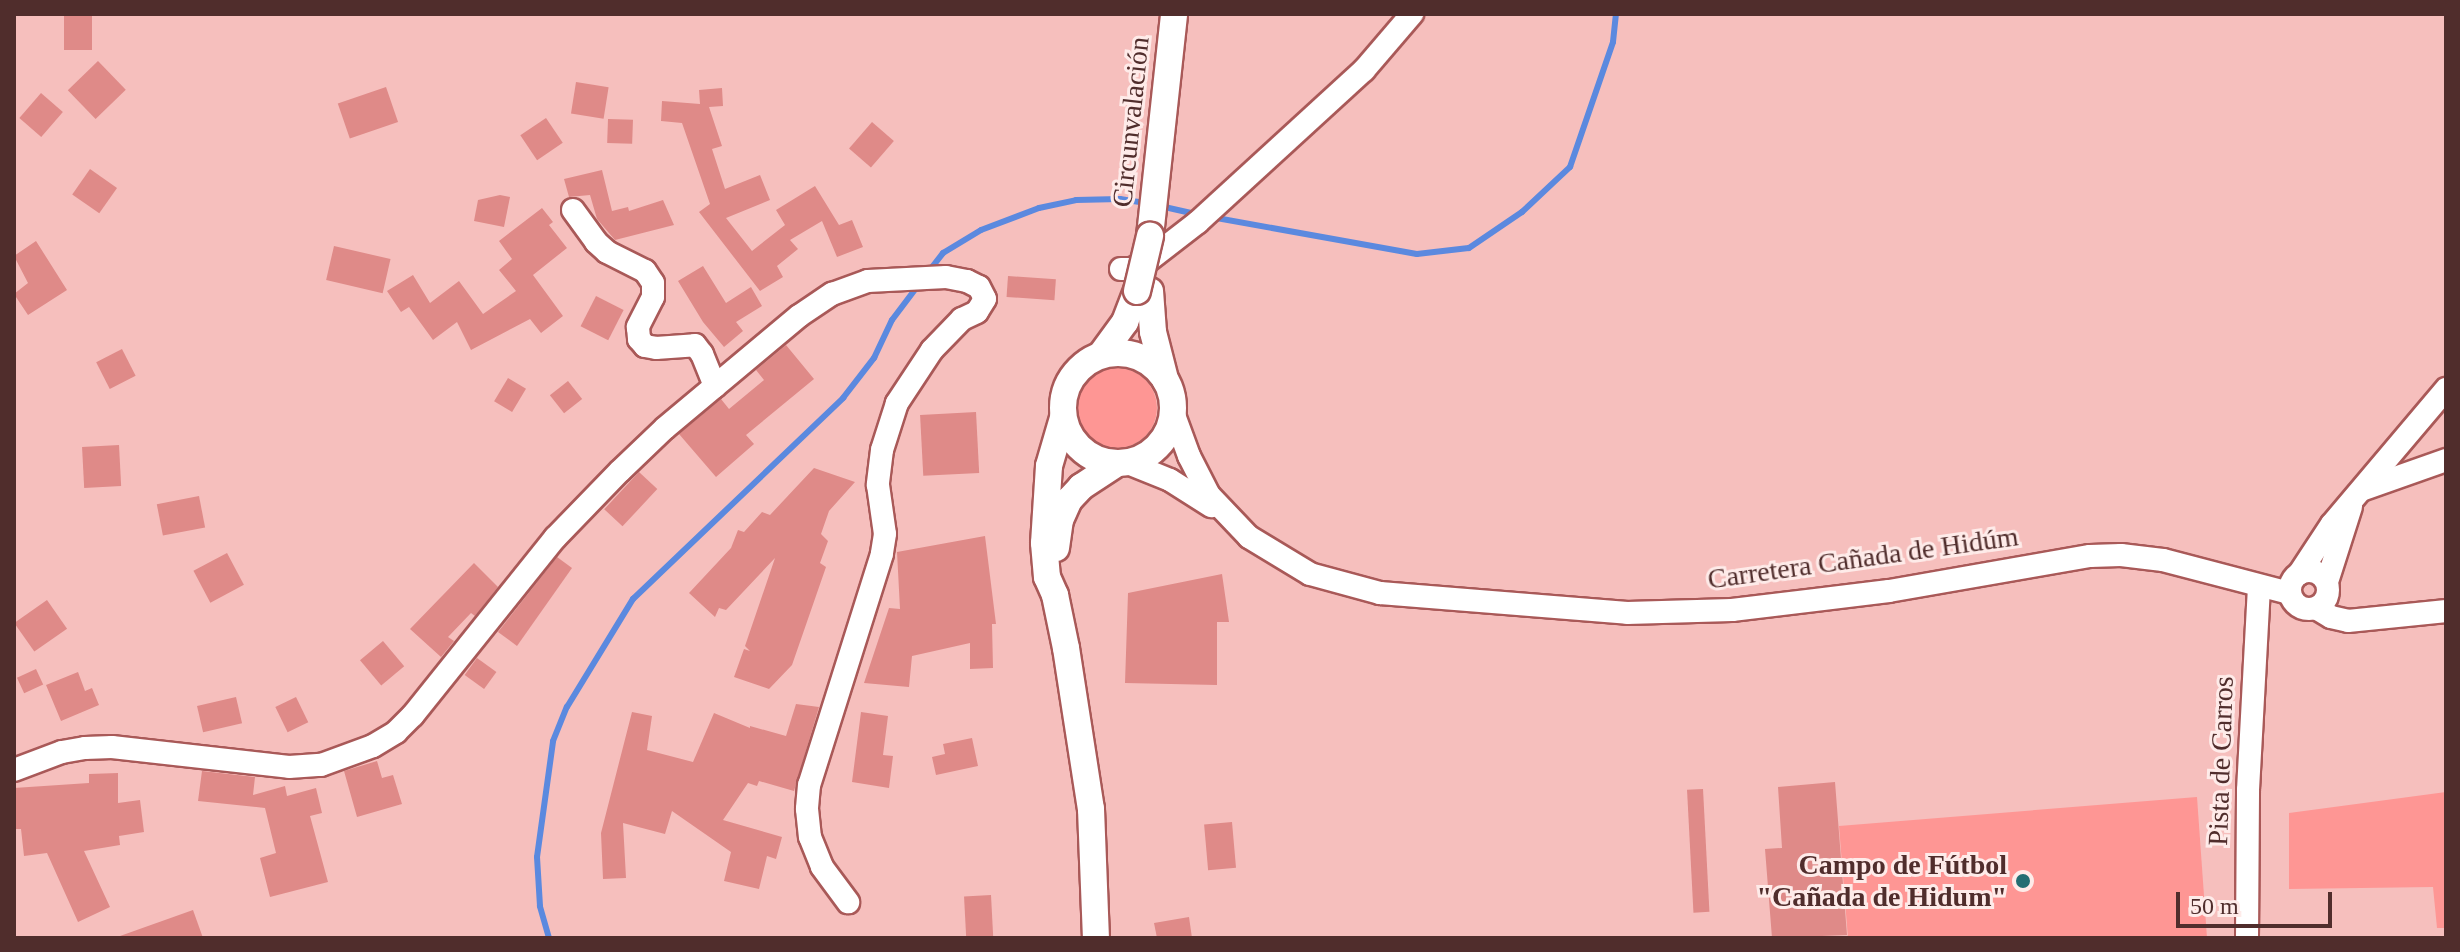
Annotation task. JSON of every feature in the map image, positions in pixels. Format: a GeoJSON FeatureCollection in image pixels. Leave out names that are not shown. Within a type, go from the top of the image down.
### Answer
{"type":"FeatureCollection","features":[{"type":"Feature","properties":{"kind":"main road","name":"Circunvalación"},"geometry":{"type":"LineString","coordinates":[[1144,291],[1164,130],[1174,14]]}},
{"type":"Feature","properties":{"kind":"main road"},"geometry":{"type":"LineString","coordinates":[[1055,595],[1047,577],[1045,509],[1054,441],[1063,418],[1065,392],[1079,369],[1101,355],[1144,291]]}},
{"type":"Feature","properties":{"kind":"main road"},"geometry":{"type":"LineString","coordinates":[[1096,938],[1091,809],[1055,595],[1056,543],[1060,520],[1069,500],[1081,487],[1122,463],[1154,451],[1170,429],[1174,415],[1171,390],[1165,379],[1144,291]]}},
{"type":"Feature","properties":{"kind":"main road"},"geometry":{"type":"LineString","coordinates":[[1101,355],[1130,354],[1144,359],[1165,379]]}},
{"type":"Feature","properties":{"kind":"main road"},"geometry":{"type":"LineString","coordinates":[[1063,418],[1076,445],[1087,455],[1122,463]]}},
{"type":"Feature","properties":{"kind":"street"},"geometry":{"type":"LineString","coordinates":[[1121,269],[1132,269],[1145,263],[1198,222],[1364,70],[1412,14]]}},
{"type":"Feature","properties":{"kind":"street"},"geometry":{"type":"LineString","coordinates":[[573,210],[596,242],[607,252],[645,271],[653,283],[653,297],[638,327],[639,339],[645,346],[695,345],[702,354],[715,387]]}},
{"type":"Feature","properties":{"kind":"street"},"geometry":{"type":"LineString","coordinates":[[14,770],[62,752],[85,748],[112,747],[289,767],[321,765],[373,746],[396,732],[413,715],[555,538],[654,439],[799,316],[849,286],[892,279],[946,277],[979,287],[985,299],[977,312],[962,319],[932,350],[897,403],[882,450],[879,477],[885,534],[882,554],[809,785],[810,837],[822,867],[848,902]]}},
{"type":"Feature","properties":{"kind":"street"},"geometry":{"type":"LineString","coordinates":[[2446,389],[2332,524],[2294,584],[2297,605],[2323,594],[2357,495],[2446,460]]}},
{"type":"Feature","properties":{"kind":"street"},"geometry":{"type":"LineString","coordinates":[[1174,415],[1198,476],[1222,513]]}},
{"type":"Feature","properties":{"kind":"street"},"geometry":{"type":"LineString","coordinates":[[1122,463],[1170,480],[1222,513]]}},
{"type":"Feature","properties":{"kind":"street","name":"Carretera Cañada de Hidúm"},"geometry":{"type":"LineString","coordinates":[[1222,513],[1278,557],[1344,586],[1380,593],[1627,613],[1732,610],[1889,591],[2090,556],[2153,558],[2259,586],[2294,584]]}},
{"type":"Feature","properties":{"kind":"street"},"geometry":{"type":"LineString","coordinates":[[2294,584],[2315,572],[2323,594],[2339,619],[2446,611]]}},
{"type":"Feature","properties":{"kind":"street","name":"Pista de Carros"},"geometry":{"type":"LineString","coordinates":[[2247,938],[2248,790],[2259,586]]}},
{"type":"Feature","properties":{"kind":"shaded area"},"geometry":{"type":"Polygon","coordinates":[[[1117,368],[1132,371],[1145,380],[1154,393],[1157,408],[1154,423],[1145,436],[1132,445],[1117,448],[1102,445],[1089,436],[1080,423],[1077,408],[1080,393],[1089,380],[1102,371],[1117,368]]]}},
{"type":"Feature","properties":{"kind":"shaded area"},"geometry":{"type":"Polygon","coordinates":[[[2446,792],[2446,928],[2437,928],[2433,887],[2289,889],[2289,813],[2446,792]]]}},
{"type":"Feature","properties":{"kind":"shaded area","name":"Campo de Fútbol \"Cañada de Hidum\""},"geometry":{"type":"Polygon","coordinates":[[[2197,797],[2207,938],[1848,938],[1839,826],[2197,797]]]}},
{"type":"Feature","properties":{"kind":"building"},"geometry":{"type":"Polygon","coordinates":[[[64,14],[92,14],[92,50],[64,50],[64,14]]]}},
{"type":"Feature","properties":{"kind":"building"},"geometry":{"type":"Polygon","coordinates":[[[98,61],[126,90],[96,119],[68,90],[98,61]]]}},
{"type":"Feature","properties":{"kind":"building"},"geometry":{"type":"Polygon","coordinates":[[[576,82],[609,87],[604,119],[571,114],[576,82]]]}},
{"type":"Feature","properties":{"kind":"building"},"geometry":{"type":"Polygon","coordinates":[[[386,87],[398,122],[350,139],[338,104],[386,87]]]}},
{"type":"Feature","properties":{"kind":"building"},"geometry":{"type":"Polygon","coordinates":[[[722,88],[723,106],[709,107],[722,146],[712,149],[725,189],[760,175],[770,200],[726,218],[752,251],[785,225],[776,210],[815,186],[839,225],[852,220],[863,247],[837,257],[822,221],[790,240],[798,249],[777,266],[783,277],[760,291],[699,212],[710,204],[682,123],[661,121],[662,101],[700,104],[699,90],[722,88]]]}},
{"type":"Feature","properties":{"kind":"building"},"geometry":{"type":"Polygon","coordinates":[[[41,93],[63,112],[41,137],[19,118],[41,93]]]}},
{"type":"Feature","properties":{"kind":"building"},"geometry":{"type":"Polygon","coordinates":[[[546,118],[563,143],[537,160],[520,135],[546,118]]]}},
{"type":"Feature","properties":{"kind":"building"},"geometry":{"type":"Polygon","coordinates":[[[608,119],[633,120],[632,144],[607,143],[608,119]]]}},
{"type":"Feature","properties":{"kind":"building"},"geometry":{"type":"Polygon","coordinates":[[[872,122],[894,141],[871,167],[849,148],[872,122]]]}},
{"type":"Feature","properties":{"kind":"building"},"geometry":{"type":"Polygon","coordinates":[[[90,169],[117,188],[99,213],[72,194],[90,169]]]}},
{"type":"Feature","properties":{"kind":"building"},"geometry":{"type":"Polygon","coordinates":[[[602,170],[612,211],[628,207],[629,211],[663,200],[674,225],[615,240],[597,219],[590,195],[569,197],[564,179],[602,170]]]}},
{"type":"Feature","properties":{"kind":"building"},"geometry":{"type":"Polygon","coordinates":[[[500,195],[510,197],[504,227],[474,221],[478,200],[500,195]]]}},
{"type":"Feature","properties":{"kind":"building"},"geometry":{"type":"Polygon","coordinates":[[[542,208],[553,222],[549,225],[567,248],[533,275],[563,316],[541,333],[530,319],[471,350],[457,322],[433,340],[409,307],[401,312],[387,291],[413,275],[430,303],[459,281],[483,314],[516,291],[499,270],[512,259],[499,241],[542,208]]]}},
{"type":"Feature","properties":{"kind":"building"},"geometry":{"type":"Polygon","coordinates":[[[36,241],[67,290],[28,315],[14,294],[28,283],[14,256],[36,241]]]}},
{"type":"Feature","properties":{"kind":"building"},"geometry":{"type":"Polygon","coordinates":[[[334,246],[391,259],[383,293],[326,280],[334,246]]]}},
{"type":"Feature","properties":{"kind":"building"},"geometry":{"type":"Polygon","coordinates":[[[703,266],[726,303],[751,287],[762,306],[736,322],[743,331],[724,347],[703,322],[678,281],[703,266]]]}},
{"type":"Feature","properties":{"kind":"building"},"geometry":{"type":"Polygon","coordinates":[[[1008,276],[1056,279],[1054,300],[1007,297],[1008,276]]]}},
{"type":"Feature","properties":{"kind":"building"},"geometry":{"type":"Polygon","coordinates":[[[596,296],[624,310],[608,340],[581,326],[596,296]]]}},
{"type":"Feature","properties":{"kind":"building"},"geometry":{"type":"Polygon","coordinates":[[[786,345],[814,379],[746,435],[754,444],[716,477],[679,434],[721,399],[729,409],[764,380],[756,370],[786,345]]]}},
{"type":"Feature","properties":{"kind":"building"},"geometry":{"type":"Polygon","coordinates":[[[122,349],[136,376],[110,389],[96,362],[122,349]]]}},
{"type":"Feature","properties":{"kind":"building"},"geometry":{"type":"Polygon","coordinates":[[[508,378],[526,389],[512,412],[494,401],[508,378]]]}},
{"type":"Feature","properties":{"kind":"building"},"geometry":{"type":"Polygon","coordinates":[[[568,381],[582,399],[564,413],[550,395],[568,381]]]}},
{"type":"Feature","properties":{"kind":"building"},"geometry":{"type":"Polygon","coordinates":[[[976,412],[979,473],[923,476],[920,415],[976,412]]]}},
{"type":"Feature","properties":{"kind":"building"},"geometry":{"type":"Polygon","coordinates":[[[119,445],[121,486],[84,488],[82,447],[119,445]]]}},
{"type":"Feature","properties":{"kind":"building"},"geometry":{"type":"Polygon","coordinates":[[[814,468],[855,482],[829,511],[821,534],[828,541],[820,563],[826,567],[792,665],[769,689],[734,677],[744,649],[750,651],[745,646],[775,558],[726,610],[719,608],[715,617],[689,593],[731,548],[738,530],[744,532],[762,512],[770,515],[814,468]]]}},
{"type":"Feature","properties":{"kind":"building"},"geometry":{"type":"Polygon","coordinates":[[[639,472],[657,489],[623,526],[604,509],[639,472]]]}},
{"type":"Feature","properties":{"kind":"building"},"geometry":{"type":"Polygon","coordinates":[[[199,496],[205,527],[163,536],[157,504],[199,496]]]}},
{"type":"Feature","properties":{"kind":"building"},"geometry":{"type":"Polygon","coordinates":[[[985,536],[996,624],[992,624],[993,668],[970,669],[970,643],[912,656],[909,687],[864,683],[889,608],[900,609],[897,552],[985,536]]]}},
{"type":"Feature","properties":{"kind":"building"},"geometry":{"type":"Polygon","coordinates":[[[227,553],[244,585],[210,603],[193,571],[227,553]]]}},
{"type":"Feature","properties":{"kind":"building"},"geometry":{"type":"Polygon","coordinates":[[[557,557],[572,568],[517,646],[498,632],[557,557]]]}},
{"type":"Feature","properties":{"kind":"building"},"geometry":{"type":"Polygon","coordinates":[[[474,563],[498,587],[475,616],[471,613],[448,637],[454,641],[441,657],[410,629],[474,563]]]}},
{"type":"Feature","properties":{"kind":"building"},"geometry":{"type":"Polygon","coordinates":[[[1222,574],[1229,622],[1217,622],[1217,685],[1125,683],[1128,593],[1222,574]]]}},
{"type":"Feature","properties":{"kind":"building"},"geometry":{"type":"Polygon","coordinates":[[[47,600],[67,629],[34,652],[14,623],[47,600]]]}},
{"type":"Feature","properties":{"kind":"building"},"geometry":{"type":"Polygon","coordinates":[[[383,641],[404,666],[381,686],[360,660],[383,641]]]}},
{"type":"Feature","properties":{"kind":"building"},"geometry":{"type":"Polygon","coordinates":[[[477,658],[496,672],[484,689],[465,675],[477,658]]]}},
{"type":"Feature","properties":{"kind":"building"},"geometry":{"type":"Polygon","coordinates":[[[36,669],[43,684],[24,693],[17,678],[36,669]]]}},
{"type":"Feature","properties":{"kind":"building"},"geometry":{"type":"Polygon","coordinates":[[[78,672],[85,691],[92,688],[99,705],[61,721],[46,685],[78,672]]]}},
{"type":"Feature","properties":{"kind":"building"},"geometry":{"type":"Polygon","coordinates":[[[236,697],[242,723],[203,732],[197,706],[236,697]]]}},
{"type":"Feature","properties":{"kind":"building"},"geometry":{"type":"Polygon","coordinates":[[[296,697],[308,722],[288,732],[275,707],[296,697]]]}},
{"type":"Feature","properties":{"kind":"building"},"geometry":{"type":"Polygon","coordinates":[[[796,704],[819,707],[794,791],[759,781],[757,786],[748,783],[723,820],[782,837],[776,859],[767,856],[759,889],[724,881],[731,852],[672,811],[665,834],[623,823],[626,878],[603,879],[601,833],[632,712],[652,716],[647,750],[693,762],[714,713],[750,728],[786,736],[796,704]]]}},
{"type":"Feature","properties":{"kind":"building"},"geometry":{"type":"Polygon","coordinates":[[[861,712],[888,716],[883,755],[893,756],[889,788],[852,782],[861,712]]]}},
{"type":"Feature","properties":{"kind":"building"},"geometry":{"type":"Polygon","coordinates":[[[972,738],[978,766],[936,775],[932,757],[945,754],[943,744],[972,738]]]}},
{"type":"Feature","properties":{"kind":"building"},"geometry":{"type":"Polygon","coordinates":[[[377,761],[382,778],[393,775],[402,804],[357,817],[344,771],[377,761]]]}},
{"type":"Feature","properties":{"kind":"building"},"geometry":{"type":"Polygon","coordinates":[[[202,771],[255,777],[253,795],[285,786],[287,796],[316,788],[322,813],[310,816],[328,882],[270,897],[260,858],[276,853],[265,808],[198,801],[202,771]]]}},
{"type":"Feature","properties":{"kind":"building"},"geometry":{"type":"Polygon","coordinates":[[[118,773],[118,803],[140,800],[144,832],[119,836],[120,845],[84,851],[110,907],[78,922],[47,853],[24,856],[21,829],[14,829],[14,788],[89,783],[89,774],[118,773]]]}},
{"type":"Feature","properties":{"kind":"building"},"geometry":{"type":"Polygon","coordinates":[[[1835,782],[1847,935],[1772,938],[1765,849],[1782,848],[1778,787],[1835,782]]]}},
{"type":"Feature","properties":{"kind":"building"},"geometry":{"type":"Polygon","coordinates":[[[1703,789],[1709,912],[1693,913],[1687,790],[1703,789]]]}},
{"type":"Feature","properties":{"kind":"building"},"geometry":{"type":"Polygon","coordinates":[[[1232,822],[1236,868],[1208,870],[1204,824],[1232,822]]]}},
{"type":"Feature","properties":{"kind":"building"},"geometry":{"type":"Polygon","coordinates":[[[991,895],[993,938],[966,938],[964,896],[991,895]]]}},
{"type":"Feature","properties":{"kind":"building"},"geometry":{"type":"Polygon","coordinates":[[[193,910],[203,938],[120,938],[120,936],[193,910]]]}},
{"type":"Feature","properties":{"kind":"building"},"geometry":{"type":"Polygon","coordinates":[[[1189,917],[1192,938],[1157,938],[1154,923],[1189,917]]]}},
{"type":"Feature","properties":{"kind":"waterway"},"geometry":{"type":"LineString","coordinates":[[1211,217],[1417,254],[1469,248],[1522,212],[1570,167],[1613,42],[1616,14]]}},
{"type":"Feature","properties":{"kind":"waterway"},"geometry":{"type":"LineString","coordinates":[[929,271],[943,253],[981,230],[1039,208],[1076,200],[1120,199],[1145,203]]}},
{"type":"Feature","properties":{"kind":"waterway"},"geometry":{"type":"LineString","coordinates":[[1160,206],[1200,215]]}},
{"type":"Feature","properties":{"kind":"waterway"},"geometry":{"type":"LineString","coordinates":[[549,938],[540,906],[537,857],[553,741],[567,707],[633,599],[843,398],[874,358],[892,320],[920,283]]}},
{"type":"Feature","properties":{"kind":"place","name":"Campo de Fútbol \"Cañada de Hidum\""},"geometry":{"type":"Point","coordinates":[2023,881]}}]}
